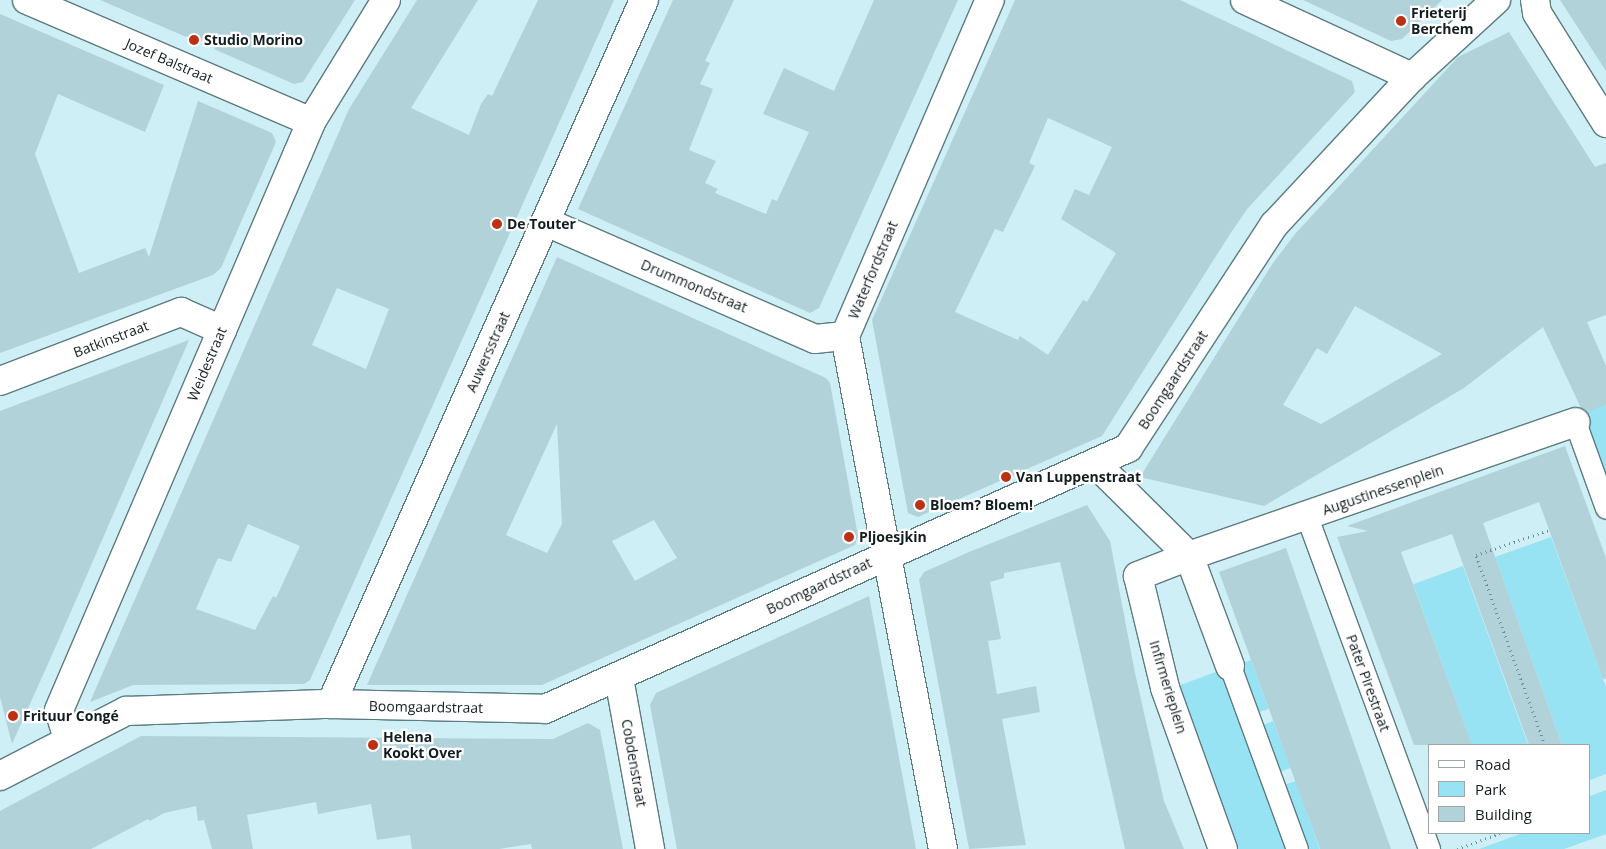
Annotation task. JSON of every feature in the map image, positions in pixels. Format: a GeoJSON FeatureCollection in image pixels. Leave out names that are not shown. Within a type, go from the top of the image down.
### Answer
{"type":"FeatureCollection","features":[{"type":"Feature","properties":{"kind":"street","name":"Jozef Balstraat"},"geometry":{"type":"LineString","coordinates":[[27,0],[311,122]]}},
{"type":"Feature","properties":{"kind":"street","name":"Weidestraat"},"geometry":{"type":"LineString","coordinates":[[68,739],[59,710],[311,122],[386,0]]}},
{"type":"Feature","properties":{"kind":"street","name":"Auwersstraat"},"geometry":{"type":"LineString","coordinates":[[331,704],[644,0]]}},
{"type":"Feature","properties":{"kind":"street","name":"Waterfordstraat"},"geometry":{"type":"LineString","coordinates":[[888,554],[845,336],[990,0]]}},
{"type":"Feature","properties":{"kind":"street"},"geometry":{"type":"LineString","coordinates":[[1245,0],[1412,77]]}},
{"type":"Feature","properties":{"kind":"street","name":"Boomgaardstraat"},"geometry":{"type":"LineString","coordinates":[[0,776],[68,739],[126,711],[331,704],[545,709],[619,678],[888,554],[1096,464],[1128,448],[1274,225],[1412,77],[1496,0]]}},
{"type":"Feature","properties":{"kind":"street"},"geometry":{"type":"LineString","coordinates":[[1535,0],[1537,13],[1606,123]]}},
{"type":"Feature","properties":{"kind":"street","name":"Drummondstraat"},"geometry":{"type":"LineString","coordinates":[[546,222],[815,339],[845,336]]}},
{"type":"Feature","properties":{"kind":"street","name":"Batkinstraat"},"geometry":{"type":"LineString","coordinates":[[0,381],[181,312],[222,330]]}},
{"type":"Feature","properties":{"kind":"street"},"geometry":{"type":"LineString","coordinates":[[1575,422],[1606,508]]}},
{"type":"Feature","properties":{"kind":"street","name":"Augustinessenplein"},"geometry":{"type":"LineString","coordinates":[[1190,556],[1307,517],[1575,422]]}},
{"type":"Feature","properties":{"kind":"street"},"geometry":{"type":"LineString","coordinates":[[1096,464],[1190,556],[1297,849]]}},
{"type":"Feature","properties":{"kind":"street","name":"Pater Pirestraat"},"geometry":{"type":"LineString","coordinates":[[1307,517],[1429,849]]}},
{"type":"Feature","properties":{"kind":"street"},"geometry":{"type":"LineString","coordinates":[[888,554],[943,849]]}},
{"type":"Feature","properties":{"kind":"street","name":"Infirmerieplein"},"geometry":{"type":"LineString","coordinates":[[1190,556],[1138,576],[1165,688],[1223,849]]}},
{"type":"Feature","properties":{"kind":"street","name":"Cobdenstraat"},"geometry":{"type":"LineString","coordinates":[[619,678],[650,849]]}},
{"type":"Feature","properties":{"kind":"path"},"geometry":{"type":"LineString","coordinates":[[1545,744],[1476,555],[1548,530]]}},
{"type":"Feature","properties":{"kind":"path"},"geometry":{"type":"LineString","coordinates":[[1457,849],[1497,834]]}},
{"type":"Feature","properties":{"kind":"green space"},"geometry":{"type":"Polygon","coordinates":[[[1606,405],[1606,477],[1583,413],[1606,405]]]}},
{"type":"Feature","properties":{"kind":"green space"},"geometry":{"type":"Polygon","coordinates":[[[1551,537],[1606,687],[1606,774],[1591,780],[1591,744],[1562,744],[1495,557],[1551,537]]]}},
{"type":"Feature","properties":{"kind":"green space"},"geometry":{"type":"Polygon","coordinates":[[[1463,566],[1528,744],[1471,744],[1413,584],[1463,566]]]}},
{"type":"Feature","properties":{"kind":"green space"},"geometry":{"type":"Polygon","coordinates":[[[1251,660],[1269,709],[1253,715],[1235,666],[1251,660]]]}},
{"type":"Feature","properties":{"kind":"green space"},"geometry":{"type":"Polygon","coordinates":[[[1227,668],[1293,849],[1235,849],[1176,686],[1227,668]]]}},
{"type":"Feature","properties":{"kind":"green space"},"geometry":{"type":"Polygon","coordinates":[[[1273,721],[1291,768],[1276,773],[1258,727],[1273,721]]]}},
{"type":"Feature","properties":{"kind":"green space"},"geometry":{"type":"Polygon","coordinates":[[[1296,781],[1319,849],[1301,849],[1280,787],[1296,781]]]}},
{"type":"Feature","properties":{"kind":"green space"},"geometry":{"type":"Polygon","coordinates":[[[1606,790],[1606,834],[1564,849],[1479,849],[1520,834],[1591,834],[1591,796],[1606,790]]]}},
{"type":"Feature","properties":{"kind":"building"},"geometry":{"type":"Polygon","coordinates":[[[100,0],[355,0],[303,82],[294,84],[214,49],[215,45],[184,36],[100,0]]]}},
{"type":"Feature","properties":{"kind":"building"},"geometry":{"type":"Polygon","coordinates":[[[417,0],[478,0],[411,108],[469,135],[481,104],[488,94],[492,96],[538,0],[614,0],[310,680],[304,684],[133,685],[90,702],[349,109],[417,0]],[[337,288],[312,345],[366,369],[389,309],[337,288]],[[248,524],[231,562],[218,558],[196,609],[255,630],[273,596],[276,598],[300,546],[248,524]]]}},
{"type":"Feature","properties":{"kind":"building"},"geometry":{"type":"Polygon","coordinates":[[[673,0],[734,0],[705,61],[710,63],[700,84],[713,89],[689,150],[716,161],[705,183],[718,189],[715,193],[766,214],[772,199],[777,201],[809,132],[763,114],[784,68],[834,91],[874,0],[958,0],[819,308],[810,313],[578,209],[673,0]]]}},
{"type":"Feature","properties":{"kind":"building"},"geometry":{"type":"Polygon","coordinates":[[[1015,0],[1180,0],[1352,81],[1355,92],[1248,208],[1102,436],[918,517],[908,513],[872,320],[1015,0]],[[1048,118],[1029,163],[1035,166],[1003,232],[995,229],[955,312],[1018,340],[1020,336],[1048,355],[1083,300],[1087,302],[1116,253],[1061,219],[1075,189],[1089,195],[1112,147],[1048,118]]]}},
{"type":"Feature","properties":{"kind":"building"},"geometry":{"type":"Polygon","coordinates":[[[1303,0],[1442,0],[1402,39],[1391,41],[1303,0]]]}},
{"type":"Feature","properties":{"kind":"building"},"geometry":{"type":"Polygon","coordinates":[[[1560,0],[1606,0],[1606,71],[1560,0]]]}},
{"type":"Feature","properties":{"kind":"building"},"geometry":{"type":"Polygon","coordinates":[[[0,14],[164,85],[145,132],[58,94],[35,154],[79,273],[145,248],[149,257],[198,101],[272,133],[276,142],[221,268],[213,275],[0,353],[0,14]]]}},
{"type":"Feature","properties":{"kind":"building"},"geometry":{"type":"Polygon","coordinates":[[[1509,32],[1595,167],[1606,163],[1606,315],[1587,322],[1606,366],[1606,405],[1587,412],[1581,408],[1543,327],[1464,388],[1264,506],[1140,477],[1273,263],[1295,234],[1458,57],[1509,32]],[[1355,306],[1327,354],[1317,348],[1283,405],[1321,424],[1442,354],[1355,306]]]}},
{"type":"Feature","properties":{"kind":"building"},"geometry":{"type":"Polygon","coordinates":[[[557,257],[826,378],[830,383],[858,536],[855,545],[542,685],[367,685],[557,257]],[[557,424],[506,535],[547,553],[562,524],[557,424]],[[654,520],[612,541],[635,581],[677,558],[654,520]]]}},
{"type":"Feature","properties":{"kind":"building"},"geometry":{"type":"Polygon","coordinates":[[[189,340],[12,744],[0,697],[0,411],[189,340]]]}},
{"type":"Feature","properties":{"kind":"building"},"geometry":{"type":"Polygon","coordinates":[[[1565,446],[1606,558],[1606,679],[1603,679],[1539,502],[1483,523],[1562,744],[1529,744],[1452,534],[1401,552],[1472,744],[1414,745],[1337,537],[1368,531],[1347,526],[1565,446]]]}},
{"type":"Feature","properties":{"kind":"building"},"geometry":{"type":"Polygon","coordinates":[[[1087,505],[1110,541],[1135,673],[1164,801],[1184,849],[1125,849],[1060,562],[1004,573],[1004,578],[990,582],[1001,639],[988,641],[997,694],[1036,686],[1040,712],[1002,719],[1026,845],[969,849],[919,580],[924,572],[1087,505]]]}},
{"type":"Feature","properties":{"kind":"building"},"geometry":{"type":"Polygon","coordinates":[[[1286,548],[1391,849],[1320,849],[1219,572],[1286,548]]]}},
{"type":"Feature","properties":{"kind":"building"},"geometry":{"type":"Polygon","coordinates":[[[869,596],[916,849],[677,849],[650,705],[656,693],[869,596]]]}},
{"type":"Feature","properties":{"kind":"building"},"geometry":{"type":"Polygon","coordinates":[[[588,723],[600,730],[623,849],[532,849],[531,844],[499,849],[412,849],[410,835],[377,840],[371,804],[318,814],[316,802],[247,815],[253,849],[212,849],[204,820],[198,821],[196,806],[164,813],[150,821],[148,819],[91,849],[0,849],[0,811],[141,736],[553,739],[588,723]]]}},
{"type":"Feature","properties":{"kind":"place","name":"Frieterij Berchem"},"geometry":{"type":"Point","coordinates":[1401,21]}},
{"type":"Feature","properties":{"kind":"place","name":"Studio Morino"},"geometry":{"type":"Point","coordinates":[194,40]}},
{"type":"Feature","properties":{"kind":"place","name":"De Touter"},"geometry":{"type":"Point","coordinates":[497,224]}},
{"type":"Feature","properties":{"kind":"place","name":"Van Luppenstraat"},"geometry":{"type":"Point","coordinates":[1006,477]}},
{"type":"Feature","properties":{"kind":"place","name":"Bloem? Bloem!"},"geometry":{"type":"Point","coordinates":[920,505]}},
{"type":"Feature","properties":{"kind":"place","name":"Pljoesjkin"},"geometry":{"type":"Point","coordinates":[849,537]}},
{"type":"Feature","properties":{"kind":"place","name":"Frituur Congé"},"geometry":{"type":"Point","coordinates":[13,716]}},
{"type":"Feature","properties":{"kind":"place","name":"Helena Kookt Over"},"geometry":{"type":"Point","coordinates":[373,745]}}]}
